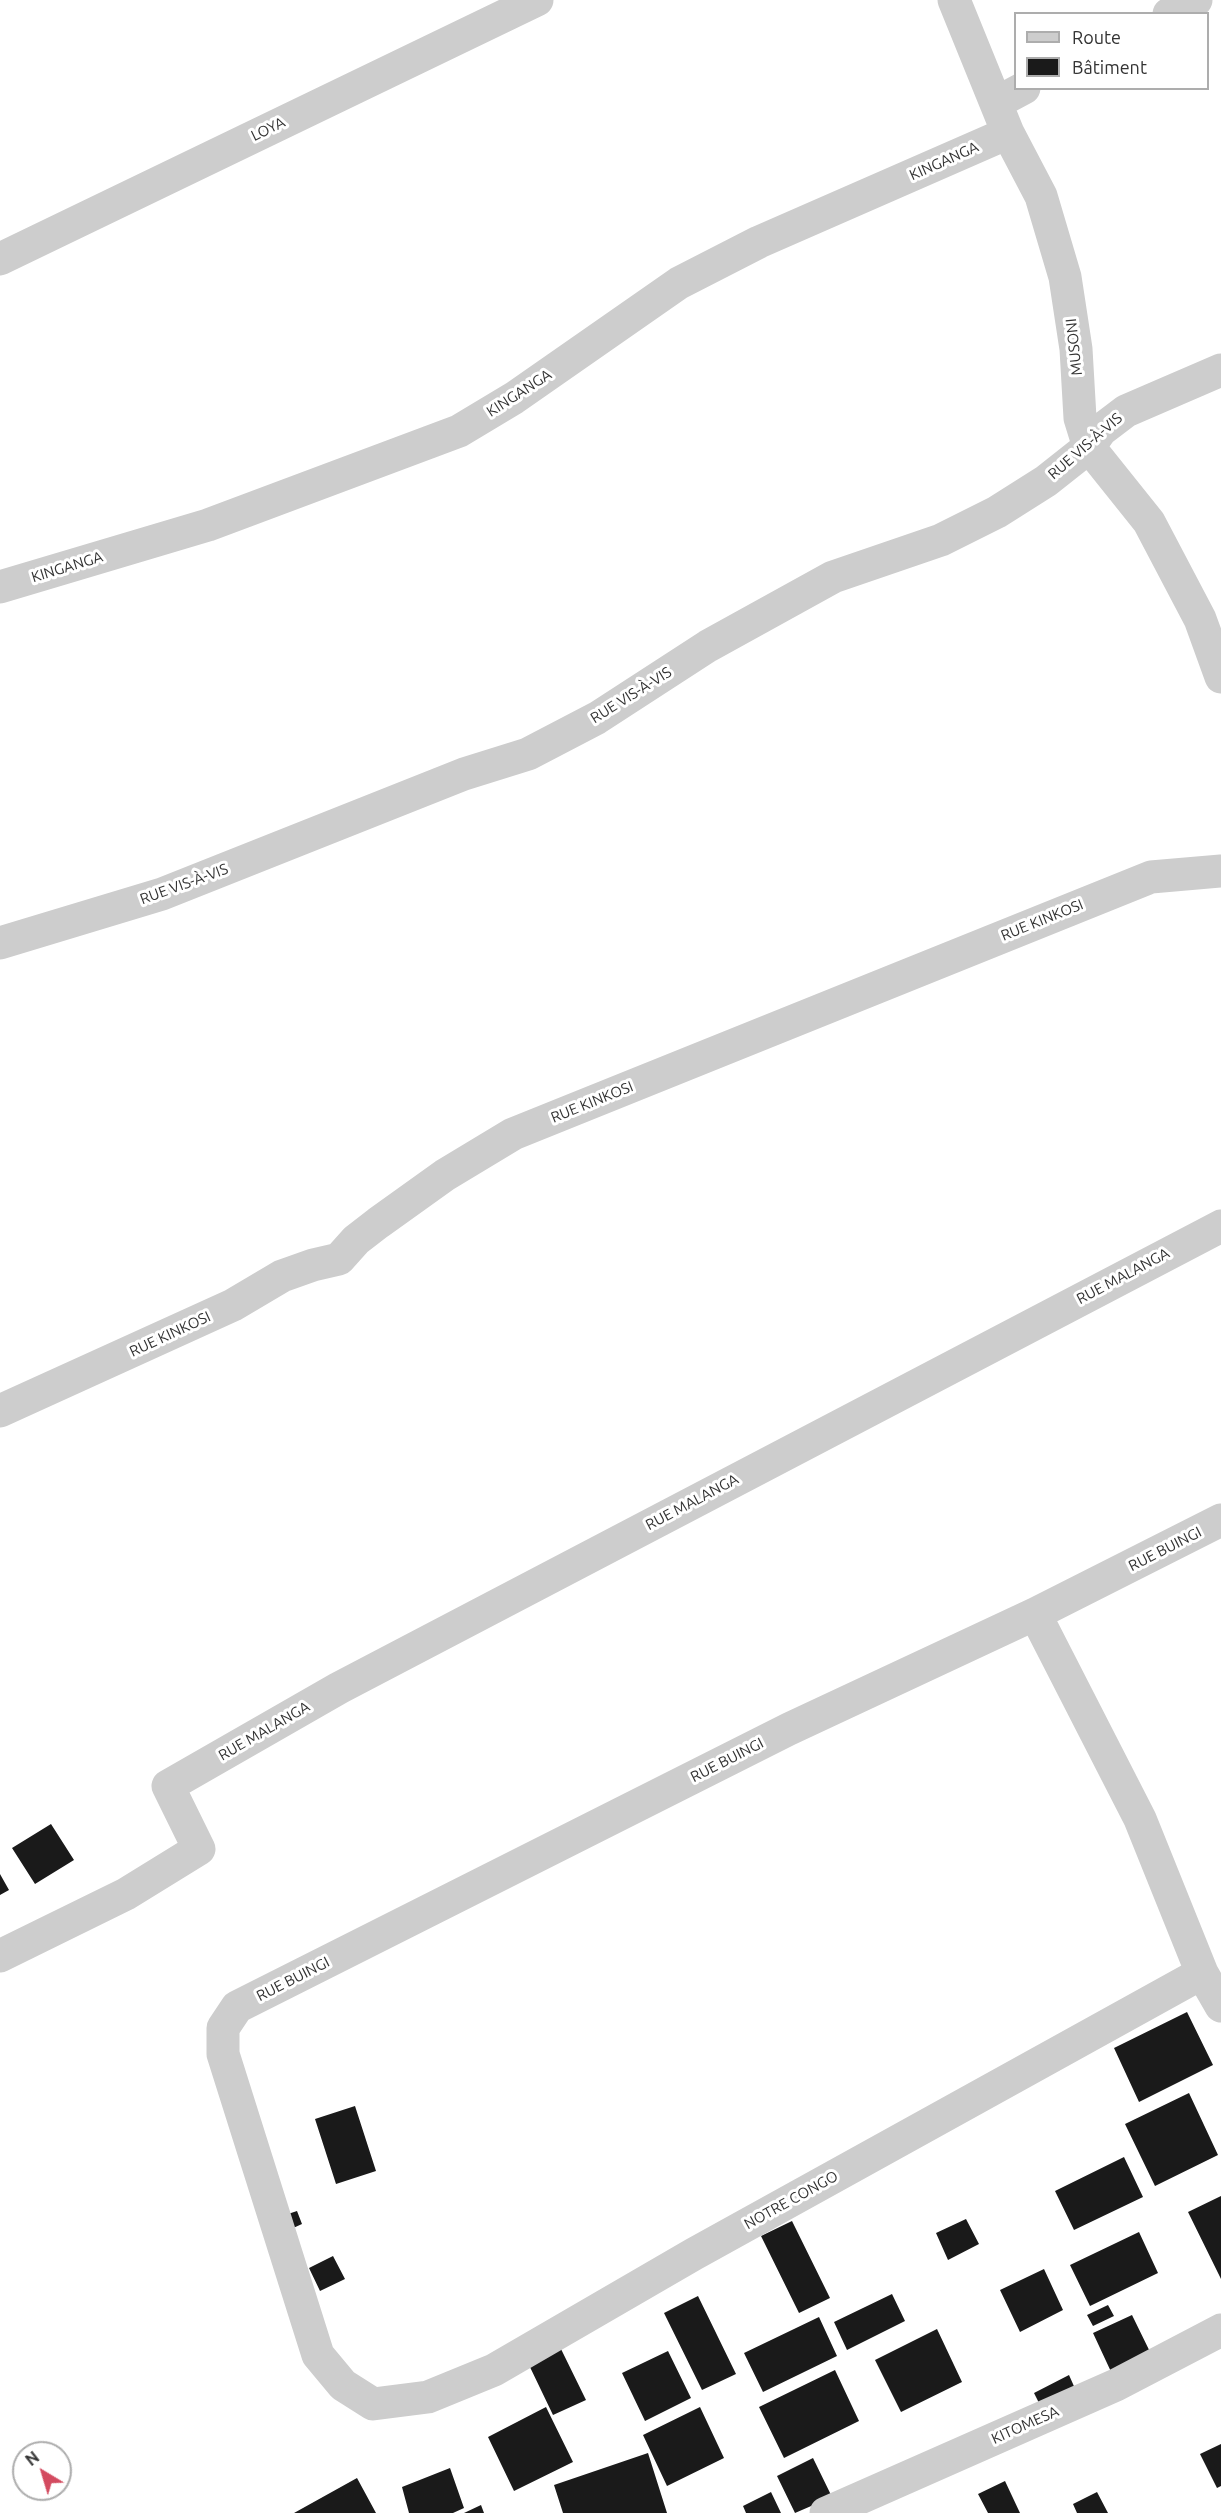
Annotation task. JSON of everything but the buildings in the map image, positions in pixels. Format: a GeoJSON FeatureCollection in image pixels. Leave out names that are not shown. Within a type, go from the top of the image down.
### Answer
{"type":"FeatureCollection","features":[{"type":"Feature","properties":{"kind":"street","name":"LOYA"},"geometry":{"type":"LineString","coordinates":[[0,258],[537,0]]}},
{"type":"Feature","properties":{"kind":"street","name":"MUSONI"},"geometry":{"type":"LineString","coordinates":[[954,0],[1010,96],[1008,133],[1041,196],[1065,277],[1076,349],[1080,418],[1089,447],[1149,522],[1200,619],[1221,677]]}},
{"type":"Feature","properties":{"kind":"street"},"geometry":{"type":"LineString","coordinates":[[1173,12],[1196,0]]}},
{"type":"Feature","properties":{"kind":"street","name":"KINGANGA"},"geometry":{"type":"LineString","coordinates":[[0,587],[208,525],[459,431],[514,398],[679,283],[759,242],[1008,133]]}},
{"type":"Feature","properties":{"kind":"street","name":"RUE VIS-À-VIS"},"geometry":{"type":"LineString","coordinates":[[0,943],[162,894],[464,774],[528,754],[597,718],[708,646],[824,582],[941,540],[997,512],[1046,481],[1089,447],[1101,430],[1126,411],[1221,370]]}},
{"type":"Feature","properties":{"kind":"street","name":"RUE KINKOSI"},"geometry":{"type":"LineString","coordinates":[[0,1412],[234,1305],[282,1276],[339,1259],[356,1240],[378,1223],[446,1175],[513,1134],[1151,877],[1221,872]]}},
{"type":"Feature","properties":{"kind":"street","name":"RUE MALANGA"},"geometry":{"type":"LineString","coordinates":[[0,1956],[126,1894],[199,1849],[168,1786],[349,1682],[1221,1226]]}},
{"type":"Feature","properties":{"kind":"street","name":"RUE BUINGI"},"geometry":{"type":"LineString","coordinates":[[373,2404],[343,2385],[318,2355],[223,2054],[223,2028],[237,2007],[789,1729],[1035,1614],[1221,1520]]}},
{"type":"Feature","properties":{"kind":"street"},"geometry":{"type":"LineString","coordinates":[[1035,1614],[1140,1819],[1202,1973],[1221,2006]]}},
{"type":"Feature","properties":{"kind":"street","name":"NOTRE CONGO"},"geometry":{"type":"LineString","coordinates":[[373,2404],[428,2397],[494,2370],[725,2237],[1202,1973]]}},
{"type":"Feature","properties":{"kind":"street","name":"KITOMESA"},"geometry":{"type":"LineString","coordinates":[[826,2513],[1116,2385],[1221,2330]]}}]}
